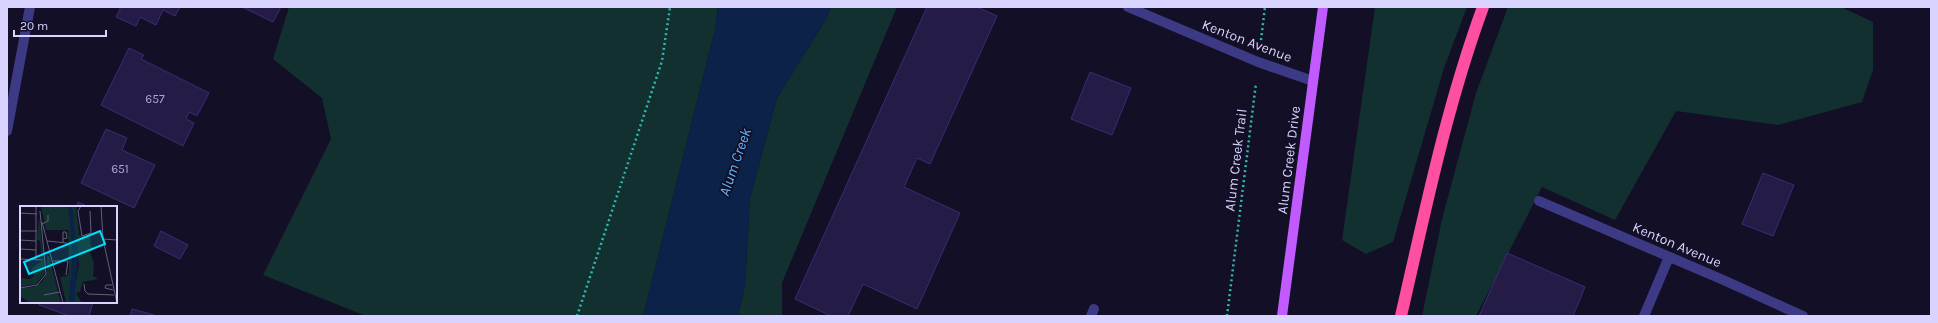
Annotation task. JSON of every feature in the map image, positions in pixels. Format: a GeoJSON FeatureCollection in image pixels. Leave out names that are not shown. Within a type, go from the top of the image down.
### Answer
{"type":"FeatureCollection","features":[{"type":"Feature","properties":{"kind":"highway"},"geometry":{"type":"LineString","coordinates":[[1400,316],[1442,135],[1464,56],[1483,7]]}},
{"type":"Feature","properties":{"kind":"main road","name":"Alum Creek Drive"},"geometry":{"type":"LineString","coordinates":[[1282,316],[1323,7]]}},
{"type":"Feature","properties":{"kind":"street"},"geometry":{"type":"LineString","coordinates":[[7,131],[30,7]]}},
{"type":"Feature","properties":{"kind":"street","name":"Kenton Avenue"},"geometry":{"type":"LineString","coordinates":[[1128,7],[1258,62],[1313,81]]}},
{"type":"Feature","properties":{"kind":"street","name":"Kenton Avenue"},"geometry":{"type":"LineString","coordinates":[[1539,201],[1803,316]]}},
{"type":"Feature","properties":{"kind":"street"},"geometry":{"type":"LineString","coordinates":[[1644,316],[1669,257]]}},
{"type":"Feature","properties":{"kind":"path"},"geometry":{"type":"LineString","coordinates":[[577,316],[662,61],[670,7]]}},
{"type":"Feature","properties":{"kind":"path","name":"Alum Creek Trail"},"geometry":{"type":"LineString","coordinates":[[1227,316],[1265,7]]}},
{"type":"Feature","properties":{"kind":"green space"},"geometry":{"type":"Polygon","coordinates":[[[289,7],[718,7],[715,30],[643,316],[366,316],[263,275],[331,139],[322,98],[273,59],[289,7]]]}},
{"type":"Feature","properties":{"kind":"green space"},"geometry":{"type":"Polygon","coordinates":[[[831,7],[897,7],[782,283],[782,316],[738,316],[745,285],[750,198],[777,98],[825,21],[831,7]]]}},
{"type":"Feature","properties":{"kind":"green space"},"geometry":{"type":"Polygon","coordinates":[[[1375,7],[1467,7],[1444,68],[1393,242],[1366,254],[1342,240],[1375,7]]]}},
{"type":"Feature","properties":{"kind":"green space"},"geometry":{"type":"Polygon","coordinates":[[[1508,7],[1841,7],[1873,22],[1873,70],[1862,102],[1778,125],[1676,111],[1615,220],[1542,187],[1476,316],[1422,316],[1442,219],[1476,93],[1508,7]]]}},
{"type":"Feature","properties":{"kind":"water","name":"Alum Creek"},"geometry":{"type":"Polygon","coordinates":[[[718,7],[831,7],[825,21],[777,98],[750,198],[745,285],[738,316],[643,316],[715,30],[718,7]]]}},
{"type":"Feature","properties":{"kind":"building"},"geometry":{"type":"Polygon","coordinates":[[[121,7],[180,7],[175,16],[163,10],[156,25],[140,17],[136,26],[116,17],[121,7]]]}},
{"type":"Feature","properties":{"kind":"building"},"geometry":{"type":"Polygon","coordinates":[[[242,7],[281,7],[273,22],[242,7]]]}},
{"type":"Feature","properties":{"kind":"building"},"geometry":{"type":"Polygon","coordinates":[[[927,7],[977,7],[997,16],[930,164],[917,158],[904,187],[960,213],[917,309],[863,284],[848,316],[831,316],[795,299],[927,7]]]}},
{"type":"Feature","properties":{"kind":"building"},"geometry":{"type":"Polygon","coordinates":[[[129,48],[144,55],[141,59],[209,93],[197,116],[189,112],[186,119],[194,123],[183,146],[101,105],[129,48]]]}},
{"type":"Feature","properties":{"kind":"building"},"geometry":{"type":"Polygon","coordinates":[[[1090,72],[1131,88],[1112,135],[1071,119],[1090,72]]]}},
{"type":"Feature","properties":{"kind":"building"},"geometry":{"type":"Polygon","coordinates":[[[106,129],[127,138],[122,150],[155,165],[134,208],[81,183],[106,129]]]}},
{"type":"Feature","properties":{"kind":"building"},"geometry":{"type":"Polygon","coordinates":[[[1763,173],[1794,185],[1773,236],[1742,224],[1763,173]]]}},
{"type":"Feature","properties":{"kind":"building"},"geometry":{"type":"Polygon","coordinates":[[[78,202],[87,206],[76,206],[78,202]]]}},
{"type":"Feature","properties":{"kind":"building"},"geometry":{"type":"Polygon","coordinates":[[[161,231],[188,245],[180,259],[154,246],[161,231]]]}},
{"type":"Feature","properties":{"kind":"building"},"geometry":{"type":"Polygon","coordinates":[[[1507,253],[1585,287],[1573,316],[1479,316],[1507,253]]]}},
{"type":"Feature","properties":{"kind":"building"},"geometry":{"type":"Polygon","coordinates":[[[40,303],[93,303],[89,316],[69,316],[39,305],[40,303]]]}},
{"type":"Feature","properties":{"kind":"building"},"geometry":{"type":"Polygon","coordinates":[[[132,309],[154,315],[130,316],[132,309]]]}}]}
